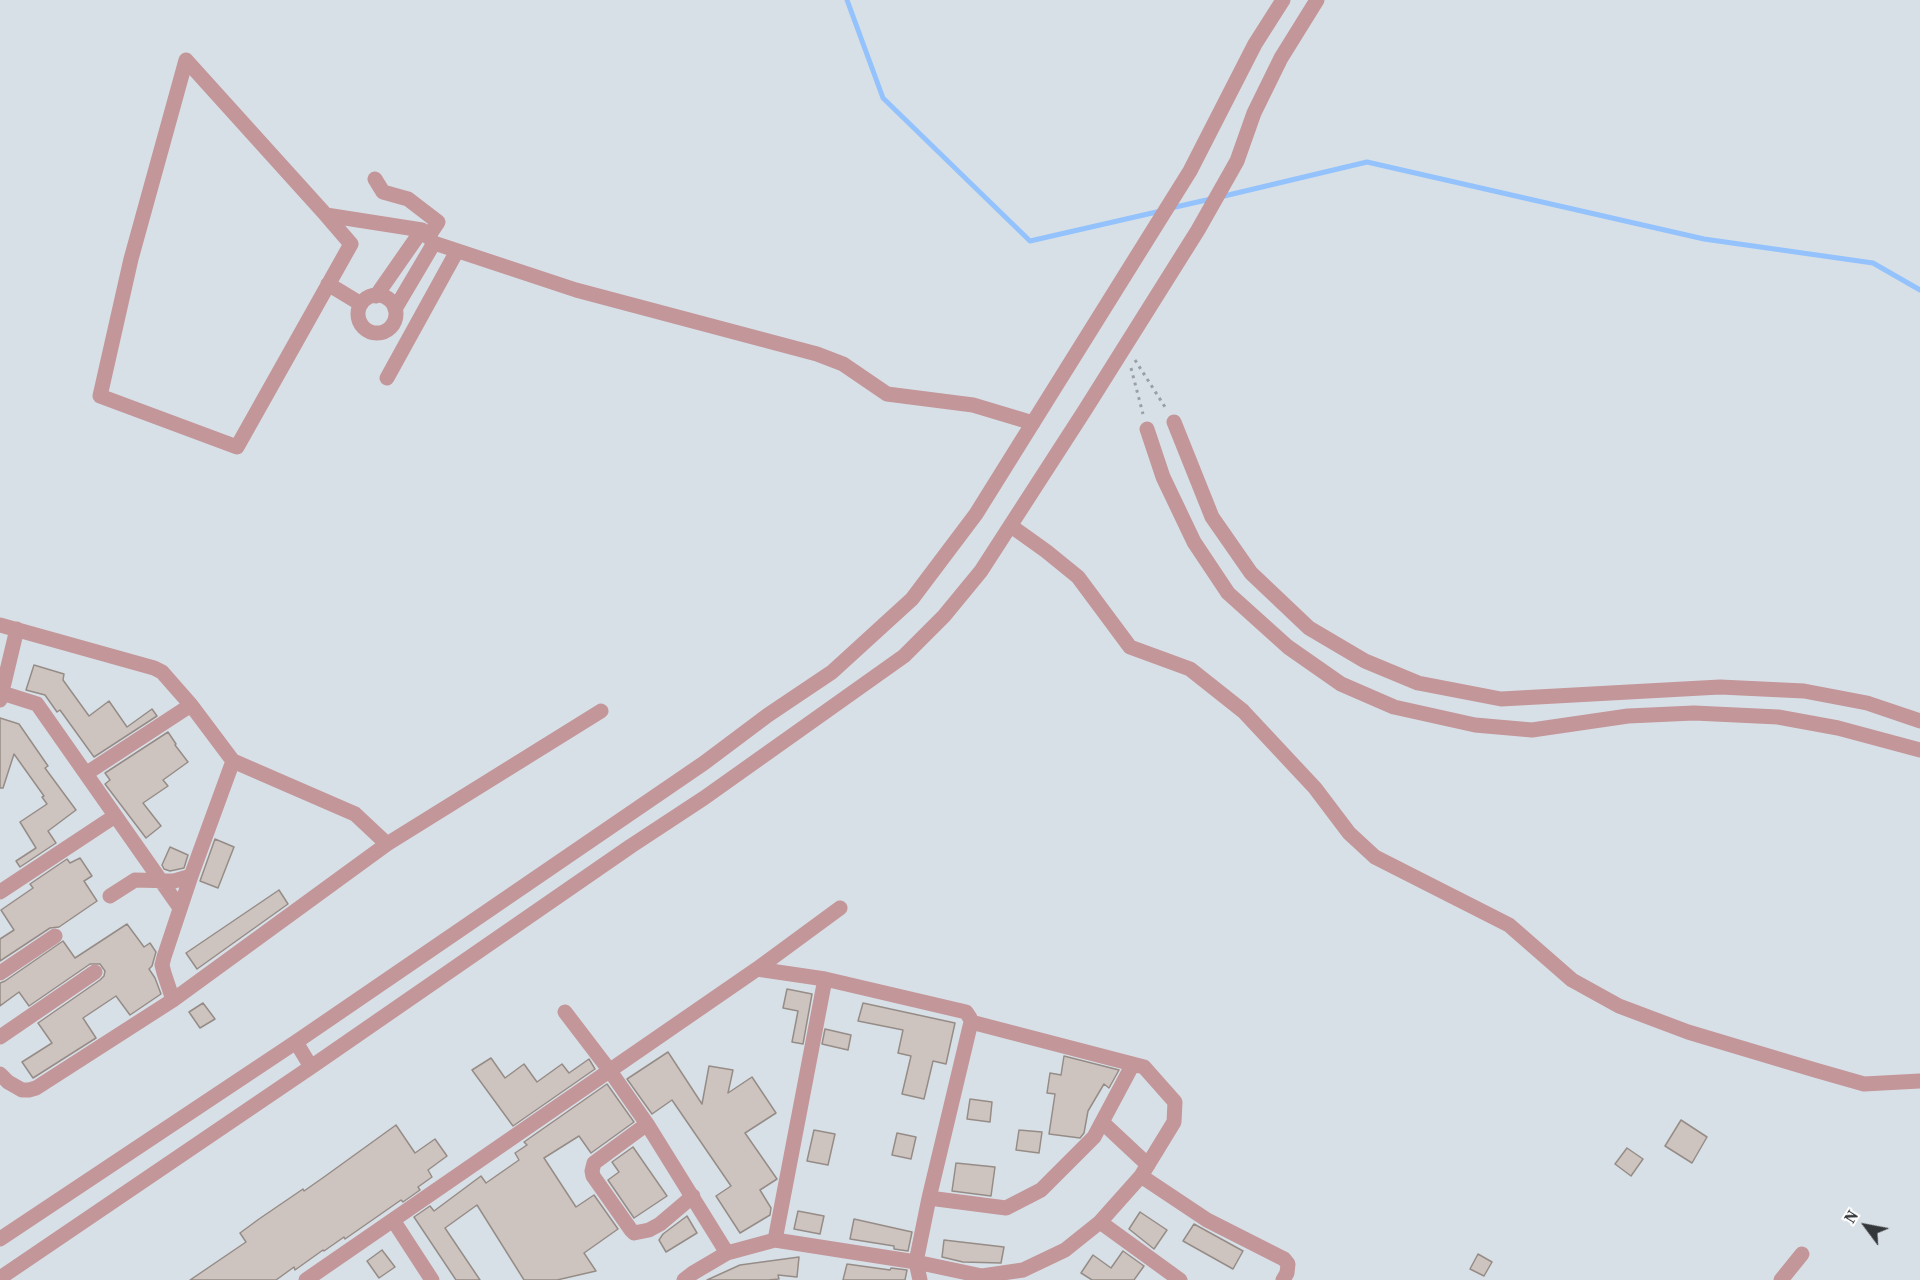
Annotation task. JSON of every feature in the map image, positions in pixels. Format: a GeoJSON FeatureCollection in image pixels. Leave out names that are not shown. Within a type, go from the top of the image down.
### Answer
{"type":"FeatureCollection","features":[{"type":"Feature","properties":{"kind":"street"},"geometry":{"type":"LineString","coordinates":[[0,1239],[296,1042],[704,763],[768,715],[832,672],[912,599],[976,514],[1190,171],[1250,53],[1282,0]]}},
{"type":"Feature","properties":{"kind":"street"},"geometry":{"type":"LineString","coordinates":[[0,1278],[311,1067],[904,656],[944,616],[981,571],[1125,346],[1198,230],[1237,161],[1254,113],[1281,58],[1317,0]]}},
{"type":"Feature","properties":{"kind":"street"},"geometry":{"type":"LineString","coordinates":[[186,60],[326,215],[351,244],[237,447],[100,396],[131,259],[186,60]]}},
{"type":"Feature","properties":{"kind":"street"},"geometry":{"type":"LineString","coordinates":[[375,178],[383,192],[418,204],[438,222],[428,237],[376,296],[361,304],[358,310],[360,322],[368,331],[380,333],[391,327],[394,322],[395,309],[428,237]]}},
{"type":"Feature","properties":{"kind":"street"},"geometry":{"type":"LineString","coordinates":[[326,215],[428,237],[457,251],[576,290],[817,354],[843,364],[887,394],[973,405],[1033,423]]}},
{"type":"Feature","properties":{"kind":"street"},"geometry":{"type":"LineString","coordinates":[[387,378],[457,251]]}},
{"type":"Feature","properties":{"kind":"street"},"geometry":{"type":"LineString","coordinates":[[328,284],[361,304]]}},
{"type":"Feature","properties":{"kind":"street"},"geometry":{"type":"LineString","coordinates":[[376,296],[388,299],[395,309]]}},
{"type":"Feature","properties":{"kind":"street"},"geometry":{"type":"LineString","coordinates":[[1174,422],[1212,517],[1251,573],[1309,628],[1365,661],[1418,683],[1501,699],[1720,687],[1803,691],[1867,704],[1920,721]]}},
{"type":"Feature","properties":{"kind":"street"},"geometry":{"type":"LineString","coordinates":[[1147,429],[1163,477],[1194,542],[1228,593],[1288,647],[1341,684],[1394,707],[1475,725],[1532,730],[1628,716],[1694,713],[1778,717],[1838,728],[1920,750]]}},
{"type":"Feature","properties":{"kind":"street"},"geometry":{"type":"LineString","coordinates":[[1011,526],[1046,550],[1078,577],[1130,647],[1190,669],[1243,711],[1315,788],[1349,833],[1375,857],[1509,925],[1572,980],[1619,1006],[1678,1029],[1815,1070],[1864,1084],[1920,1081]]}},
{"type":"Feature","properties":{"kind":"street"},"geometry":{"type":"LineString","coordinates":[[0,624],[162,672],[191,705],[233,761],[355,814],[387,844]]}},
{"type":"Feature","properties":{"kind":"street"},"geometry":{"type":"LineString","coordinates":[[17,629],[1,697],[37,705],[180,908]]}},
{"type":"Feature","properties":{"kind":"street"},"geometry":{"type":"LineString","coordinates":[[87,773],[191,705]]}},
{"type":"Feature","properties":{"kind":"street"},"geometry":{"type":"LineString","coordinates":[[0,1074],[22,1090],[36,1088],[173,1000],[387,844],[602,711]]}},
{"type":"Feature","properties":{"kind":"street"},"geometry":{"type":"LineString","coordinates":[[173,1000],[162,965],[191,876],[233,761]]}},
{"type":"Feature","properties":{"kind":"street"},"geometry":{"type":"LineString","coordinates":[[0,892],[115,816]]}},
{"type":"Feature","properties":{"kind":"street"},"geometry":{"type":"LineString","coordinates":[[110,896],[135,880],[174,882],[191,876]]}},
{"type":"Feature","properties":{"kind":"street"},"geometry":{"type":"LineString","coordinates":[[306,1280],[757,969],[840,908]]}},
{"type":"Feature","properties":{"kind":"street"},"geometry":{"type":"LineString","coordinates":[[0,973],[56,936]]}},
{"type":"Feature","properties":{"kind":"street"},"geometry":{"type":"LineString","coordinates":[[757,969],[825,979],[966,1012],[971,1022],[916,1262],[920,1280]]}},
{"type":"Feature","properties":{"kind":"street"},"geometry":{"type":"LineString","coordinates":[[0,1037],[95,972]]}},
{"type":"Feature","properties":{"kind":"street"},"geometry":{"type":"LineString","coordinates":[[775,1240],[825,979]]}},
{"type":"Feature","properties":{"kind":"street"},"geometry":{"type":"LineString","coordinates":[[565,1012],[647,1124],[727,1254]]}},
{"type":"Feature","properties":{"kind":"street"},"geometry":{"type":"LineString","coordinates":[[684,1280],[727,1254],[775,1240],[916,1262],[982,1276],[1023,1270],[1065,1250],[1100,1222],[1145,1171],[1174,1122],[1175,1102],[1144,1067],[971,1022]]}},
{"type":"Feature","properties":{"kind":"street"},"geometry":{"type":"LineString","coordinates":[[296,1042],[311,1067]]}},
{"type":"Feature","properties":{"kind":"street"},"geometry":{"type":"LineString","coordinates":[[929,1198],[1006,1208],[1041,1190],[1094,1137],[1133,1064]]}},
{"type":"Feature","properties":{"kind":"street"},"geometry":{"type":"LineString","coordinates":[[1102,1122],[1145,1171],[1208,1220],[1284,1258],[1288,1264],[1283,1280]]}},
{"type":"Feature","properties":{"kind":"street"},"geometry":{"type":"LineString","coordinates":[[647,1124],[598,1160],[592,1167],[593,1176],[631,1230],[637,1233],[660,1224],[693,1196]]}},
{"type":"Feature","properties":{"kind":"street"},"geometry":{"type":"LineString","coordinates":[[393,1220],[432,1280]]}},
{"type":"Feature","properties":{"kind":"street"},"geometry":{"type":"LineString","coordinates":[[1100,1222],[1179,1280]]}},
{"type":"Feature","properties":{"kind":"street"},"geometry":{"type":"LineString","coordinates":[[1781,1280],[1802,1254]]}},
{"type":"Feature","properties":{"kind":"path"},"geometry":{"type":"LineString","coordinates":[[1125,346],[1174,422]]}},
{"type":"Feature","properties":{"kind":"path"},"geometry":{"type":"LineString","coordinates":[[1125,346],[1147,429]]}},
{"type":"Feature","properties":{"kind":"building"},"geometry":{"type":"Polygon","coordinates":[[[34,665],[64,674],[63,680],[89,716],[109,701],[127,727],[152,709],[157,716],[94,757],[60,710],[57,712],[45,695],[26,690],[34,665]]]}},
{"type":"Feature","properties":{"kind":"building"},"geometry":{"type":"Polygon","coordinates":[[[0,718],[19,724],[48,766],[45,768],[76,810],[48,831],[56,843],[20,867],[16,861],[36,848],[20,822],[47,804],[42,797],[44,796],[14,754],[3,788],[0,788],[0,718]]]}},
{"type":"Feature","properties":{"kind":"building"},"geometry":{"type":"Polygon","coordinates":[[[168,732],[188,762],[163,780],[168,786],[143,803],[161,826],[146,838],[105,784],[110,780],[105,773],[168,732]]]}},
{"type":"Feature","properties":{"kind":"building"},"geometry":{"type":"Polygon","coordinates":[[[215,839],[234,847],[218,888],[200,881],[215,839]]]}},
{"type":"Feature","properties":{"kind":"building"},"geometry":{"type":"Polygon","coordinates":[[[170,847],[188,855],[184,868],[170,871],[164,869],[162,865],[170,847]]]}},
{"type":"Feature","properties":{"kind":"building"},"geometry":{"type":"Polygon","coordinates":[[[80,858],[92,876],[84,881],[97,901],[59,927],[50,928],[0,961],[0,939],[14,930],[1,910],[33,888],[30,884],[67,859],[70,863],[80,858]]]}},
{"type":"Feature","properties":{"kind":"building"},"geometry":{"type":"Polygon","coordinates":[[[279,890],[288,904],[197,969],[186,953],[279,890]]]}},
{"type":"Feature","properties":{"kind":"building"},"geometry":{"type":"Polygon","coordinates":[[[127,924],[144,947],[150,943],[156,952],[149,969],[161,994],[130,1015],[116,996],[83,1018],[96,1038],[33,1078],[22,1062],[52,1043],[38,1023],[100,980],[105,971],[100,964],[90,964],[29,1006],[19,992],[0,1006],[0,983],[63,941],[75,958],[127,924]]]}},
{"type":"Feature","properties":{"kind":"building"},"geometry":{"type":"Polygon","coordinates":[[[787,989],[812,994],[803,1044],[792,1042],[798,1011],[783,1008],[787,989]]]}},
{"type":"Feature","properties":{"kind":"building"},"geometry":{"type":"Polygon","coordinates":[[[203,1003],[215,1019],[200,1028],[189,1012],[203,1003]]]}},
{"type":"Feature","properties":{"kind":"building"},"geometry":{"type":"Polygon","coordinates":[[[863,1003],[955,1023],[946,1064],[933,1061],[924,1099],[902,1094],[911,1056],[898,1053],[903,1030],[858,1021],[863,1003]]]}},
{"type":"Feature","properties":{"kind":"building"},"geometry":{"type":"Polygon","coordinates":[[[825,1029],[851,1035],[848,1050],[822,1044],[825,1029]]]}},
{"type":"Feature","properties":{"kind":"building"},"geometry":{"type":"Polygon","coordinates":[[[668,1052],[702,1104],[709,1066],[733,1070],[728,1093],[752,1077],[776,1113],[745,1133],[777,1179],[760,1190],[771,1208],[770,1215],[740,1233],[716,1196],[731,1186],[672,1100],[652,1114],[627,1079],[668,1052]]]}},
{"type":"Feature","properties":{"kind":"building"},"geometry":{"type":"Polygon","coordinates":[[[1064,1056],[1119,1070],[1109,1088],[1104,1084],[1088,1111],[1084,1133],[1080,1138],[1049,1134],[1055,1094],[1047,1093],[1050,1073],[1061,1075],[1064,1056]]]}},
{"type":"Feature","properties":{"kind":"building"},"geometry":{"type":"Polygon","coordinates":[[[491,1058],[505,1078],[524,1064],[537,1082],[562,1064],[569,1073],[589,1059],[595,1069],[513,1126],[472,1070],[491,1058]]]}},
{"type":"Feature","properties":{"kind":"building"},"geometry":{"type":"Polygon","coordinates":[[[607,1084],[634,1122],[591,1153],[579,1136],[544,1158],[576,1207],[594,1195],[618,1229],[584,1253],[596,1271],[557,1280],[524,1280],[477,1205],[445,1228],[480,1280],[456,1280],[414,1217],[430,1206],[434,1211],[481,1176],[486,1183],[519,1160],[515,1153],[527,1145],[524,1142],[607,1084]]]}},
{"type":"Feature","properties":{"kind":"building"},"geometry":{"type":"Polygon","coordinates":[[[970,1099],[992,1102],[990,1122],[967,1119],[970,1099]]]}},
{"type":"Feature","properties":{"kind":"building"},"geometry":{"type":"Polygon","coordinates":[[[1681,1120],[1707,1137],[1692,1163],[1665,1146],[1681,1120]]]}},
{"type":"Feature","properties":{"kind":"building"},"geometry":{"type":"Polygon","coordinates":[[[396,1125],[415,1153],[435,1139],[447,1156],[428,1170],[432,1177],[418,1187],[420,1190],[403,1202],[401,1200],[345,1239],[344,1237],[276,1280],[190,1280],[246,1242],[240,1233],[303,1189],[304,1191],[396,1125]]]}},
{"type":"Feature","properties":{"kind":"building"},"geometry":{"type":"Polygon","coordinates":[[[814,1130],[835,1134],[828,1165],[807,1161],[814,1130]]]}},
{"type":"Feature","properties":{"kind":"building"},"geometry":{"type":"Polygon","coordinates":[[[1019,1130],[1042,1132],[1039,1153],[1016,1150],[1019,1130]]]}},
{"type":"Feature","properties":{"kind":"building"},"geometry":{"type":"Polygon","coordinates":[[[897,1133],[916,1137],[911,1159],[892,1155],[897,1133]]]}},
{"type":"Feature","properties":{"kind":"building"},"geometry":{"type":"Polygon","coordinates":[[[633,1147],[667,1196],[634,1218],[608,1180],[619,1172],[612,1162],[633,1147]]]}},
{"type":"Feature","properties":{"kind":"building"},"geometry":{"type":"Polygon","coordinates":[[[1627,1148],[1643,1159],[1631,1176],[1615,1164],[1627,1148]]]}},
{"type":"Feature","properties":{"kind":"building"},"geometry":{"type":"Polygon","coordinates":[[[956,1163],[995,1167],[991,1196],[952,1191],[956,1163]]]}},
{"type":"Feature","properties":{"kind":"building"},"geometry":{"type":"Polygon","coordinates":[[[798,1211],[824,1216],[820,1234],[794,1229],[798,1211]]]}},
{"type":"Feature","properties":{"kind":"building"},"geometry":{"type":"Polygon","coordinates":[[[1140,1212],[1167,1230],[1154,1249],[1129,1229],[1140,1212]]]}},
{"type":"Feature","properties":{"kind":"building"},"geometry":{"type":"Polygon","coordinates":[[[687,1216],[697,1233],[666,1252],[659,1240],[663,1234],[687,1216]]]}},
{"type":"Feature","properties":{"kind":"building"},"geometry":{"type":"Polygon","coordinates":[[[854,1219],[912,1232],[908,1251],[894,1249],[894,1246],[850,1239],[854,1219]]]}},
{"type":"Feature","properties":{"kind":"building"},"geometry":{"type":"Polygon","coordinates":[[[1194,1224],[1243,1251],[1233,1269],[1183,1241],[1194,1224]]]}},
{"type":"Feature","properties":{"kind":"building"},"geometry":{"type":"Polygon","coordinates":[[[944,1240],[1004,1247],[1001,1263],[963,1262],[942,1257],[944,1240]]]}},
{"type":"Feature","properties":{"kind":"building"},"geometry":{"type":"Polygon","coordinates":[[[382,1250],[395,1267],[379,1278],[367,1261],[382,1250]]]}},
{"type":"Feature","properties":{"kind":"building"},"geometry":{"type":"Polygon","coordinates":[[[1123,1251],[1144,1266],[1134,1280],[1092,1280],[1081,1273],[1093,1255],[1111,1268],[1123,1251]]]}},
{"type":"Feature","properties":{"kind":"building"},"geometry":{"type":"Polygon","coordinates":[[[1478,1254],[1492,1262],[1484,1276],[1470,1269],[1478,1254]]]}},
{"type":"Feature","properties":{"kind":"building"},"geometry":{"type":"Polygon","coordinates":[[[799,1257],[797,1277],[778,1275],[779,1279],[768,1280],[707,1280],[740,1265],[799,1257]]]}},
{"type":"Feature","properties":{"kind":"building"},"geometry":{"type":"Polygon","coordinates":[[[847,1264],[907,1270],[905,1280],[843,1280],[847,1264]]]}},
{"type":"Feature","properties":{"kind":"waterway"},"geometry":{"type":"LineString","coordinates":[[847,0],[883,98],[1030,241],[1161,211]]}},
{"type":"Feature","properties":{"kind":"waterway"},"geometry":{"type":"LineString","coordinates":[[1220,197],[1367,162],[1704,239],[1873,263],[1920,290]]}},
{"type":"Feature","properties":{"kind":"waterway"},"geometry":{"type":"LineString","coordinates":[[1171,208],[1211,199]]}}]}
